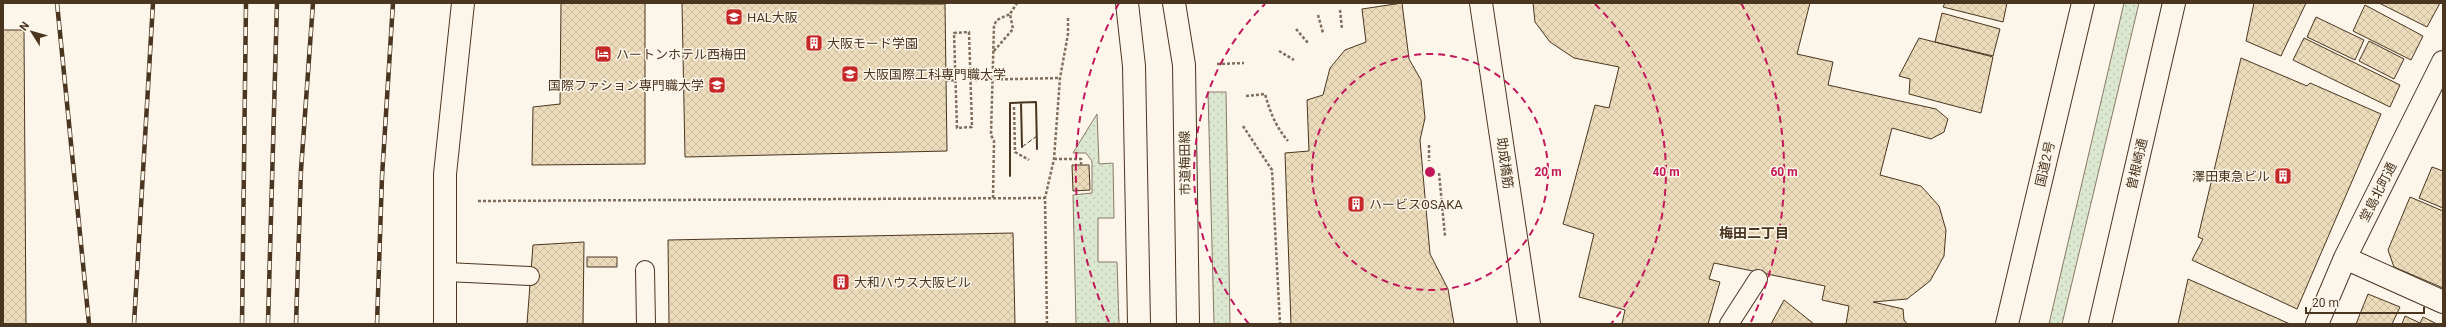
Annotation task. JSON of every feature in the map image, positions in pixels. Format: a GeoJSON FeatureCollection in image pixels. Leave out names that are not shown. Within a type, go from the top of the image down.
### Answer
{"type":"FeatureCollection","features":[{"type":"Feature","properties":{"kind":"main road"},"geometry":{"type":"LineString","coordinates":[[445,324],[445,174],[463,3]]}},
{"type":"Feature","properties":{"kind":"main road"},"geometry":{"type":"LineString","coordinates":[[1127,3],[1134,66],[1139,324]]}},
{"type":"Feature","properties":{"kind":"main road","name":"市道梅田線"},"geometry":{"type":"LineString","coordinates":[[1174,3],[1184,65],[1188,324]]}},
{"type":"Feature","properties":{"kind":"main road","name":"助成橋筋"},"geometry":{"type":"LineString","coordinates":[[1481,3],[1529,324]]}},
{"type":"Feature","properties":{"kind":"main road","name":"国道2号"},"geometry":{"type":"LineString","coordinates":[[2007,324],[2083,3]]}},
{"type":"Feature","properties":{"kind":"main road","name":"曽根崎通"},"geometry":{"type":"LineString","coordinates":[[2100,324],[2174,3]]}},
{"type":"Feature","properties":{"kind":"main road","name":"堂島北町通"},"geometry":{"type":"LineString","coordinates":[[2316,324],[2345,258],[2443,62]]}},
{"type":"Feature","properties":{"kind":"main road"},"geometry":{"type":"LineString","coordinates":[[2345,258],[2443,302]]}},
{"type":"Feature","properties":{"kind":"lane"},"geometry":{"type":"LineString","coordinates":[[645,270],[646,324]]}},
{"type":"Feature","properties":{"kind":"lane"},"geometry":{"type":"LineString","coordinates":[[446,272],[530,276]]}},
{"type":"Feature","properties":{"kind":"lane"},"geometry":{"type":"LineString","coordinates":[[1729,324],[1758,280]]}},
{"type":"Feature","properties":{"kind":"path"},"geometry":{"type":"LineString","coordinates":[[993,198],[992,80],[994,25],[997,20],[1010,14],[1017,3]]}},
{"type":"Feature","properties":{"kind":"path"},"geometry":{"type":"LineString","coordinates":[[1340,10],[1342,29]]}},
{"type":"Feature","properties":{"kind":"path"},"geometry":{"type":"LineString","coordinates":[[993,52],[1013,28],[1010,14]]}},
{"type":"Feature","properties":{"kind":"path"},"geometry":{"type":"LineString","coordinates":[[1318,15],[1323,33]]}},
{"type":"Feature","properties":{"kind":"path"},"geometry":{"type":"LineString","coordinates":[[1047,324],[1045,198],[1054,159],[1060,78],[1068,34],[1068,16]]}},
{"type":"Feature","properties":{"kind":"path"},"geometry":{"type":"LineString","coordinates":[[1296,29],[1308,43]]}},
{"type":"Feature","properties":{"kind":"path"},"geometry":{"type":"LineString","coordinates":[[969,32],[970,80],[972,127],[957,128],[954,33],[969,32]]}},
{"type":"Feature","properties":{"kind":"path"},"geometry":{"type":"LineString","coordinates":[[1279,51],[1294,60]]}},
{"type":"Feature","properties":{"kind":"path"},"geometry":{"type":"LineString","coordinates":[[1213,65],[1244,63]]}},
{"type":"Feature","properties":{"kind":"path"},"geometry":{"type":"LineString","coordinates":[[970,80],[1060,78]]}},
{"type":"Feature","properties":{"kind":"path"},"geometry":{"type":"LineString","coordinates":[[946,81],[956,80]]}},
{"type":"Feature","properties":{"kind":"path"},"geometry":{"type":"LineString","coordinates":[[1246,96],[1265,94],[1273,120],[1288,141]]}},
{"type":"Feature","properties":{"kind":"path"},"geometry":{"type":"LineString","coordinates":[[1014,107],[1015,152],[1029,160]]}},
{"type":"Feature","properties":{"kind":"path"},"geometry":{"type":"LineString","coordinates":[[1243,126],[1272,170],[1280,324]]}},
{"type":"Feature","properties":{"kind":"path"},"geometry":{"type":"LineString","coordinates":[[1429,145],[1429,161]]}},
{"type":"Feature","properties":{"kind":"path"},"geometry":{"type":"LineString","coordinates":[[1054,159],[1081,159],[1081,166]]}},
{"type":"Feature","properties":{"kind":"path"},"geometry":{"type":"LineString","coordinates":[[1439,173],[1445,236]]}},
{"type":"Feature","properties":{"kind":"path"},"geometry":{"type":"LineString","coordinates":[[478,201],[1045,198]]}},
{"type":"Feature","properties":{"kind":"green space"},"geometry":{"type":"Polygon","coordinates":[[[2124,3],[2139,3],[2062,324],[2049,324],[2124,3]]]}},
{"type":"Feature","properties":{"kind":"green space"},"geometry":{"type":"Polygon","coordinates":[[[1208,92],[1226,92],[1230,324],[1214,324],[1208,92]]]}},
{"type":"Feature","properties":{"kind":"green space"},"geometry":{"type":"Polygon","coordinates":[[[1097,114],[1099,164],[1113,163],[1114,218],[1098,218],[1098,262],[1117,262],[1119,324],[1076,324],[1073,195],[1092,193],[1092,161],[1086,153],[1073,153],[1097,114]]]}},
{"type":"Feature","properties":{"kind":"building","name":"ハートンホテル西梅田"},"geometry":{"type":"Polygon","coordinates":[[[561,3],[645,3],[645,164],[532,165],[533,107],[560,104],[561,3]]]}},
{"type":"Feature","properties":{"kind":"building","name":"大阪モード学園"},"geometry":{"type":"Polygon","coordinates":[[[682,3],[945,4],[947,151],[685,157],[682,3]]]}},
{"type":"Feature","properties":{"kind":"building","name":"ハービスOSAKA"},"geometry":{"type":"Polygon","coordinates":[[[1402,3],[1409,59],[1421,80],[1425,118],[1420,140],[1430,254],[1448,289],[1454,324],[1291,324],[1285,153],[1309,151],[1307,100],[1323,95],[1330,68],[1345,50],[1366,42],[1362,9],[1402,3]]]}},
{"type":"Feature","properties":{"kind":"building"},"geometry":{"type":"Polygon","coordinates":[[[1533,3],[1810,3],[1797,54],[1833,62],[1828,85],[1936,109],[1948,119],[1944,132],[1931,139],[1892,128],[1880,175],[1921,186],[1939,206],[1946,230],[1944,256],[1930,281],[1907,299],[1873,302],[1903,309],[1904,320],[1907,324],[1846,324],[1849,306],[1822,300],[1825,286],[1714,263],[1709,279],[1720,282],[1708,324],[1622,324],[1625,310],[1579,297],[1594,234],[1563,224],[1595,105],[1609,108],[1619,67],[1574,58],[1550,42],[1535,22],[1533,3]]]}},
{"type":"Feature","properties":{"kind":"building"},"geometry":{"type":"Polygon","coordinates":[[[1945,3],[2007,3],[2003,22],[1943,7],[1945,3]]]}},
{"type":"Feature","properties":{"kind":"building"},"geometry":{"type":"Polygon","coordinates":[[[2254,3],[2306,3],[2281,56],[2246,41],[2254,3]]]}},
{"type":"Feature","properties":{"kind":"building"},"geometry":{"type":"Polygon","coordinates":[[[2379,3],[2440,3],[2427,27],[2379,3]]]}},
{"type":"Feature","properties":{"kind":"building"},"geometry":{"type":"Polygon","coordinates":[[[2365,5],[2423,36],[2411,60],[2353,31],[2365,5]]]}},
{"type":"Feature","properties":{"kind":"building"},"geometry":{"type":"Polygon","coordinates":[[[1942,13],[2000,29],[1993,56],[1935,42],[1942,13]]]}},
{"type":"Feature","properties":{"kind":"building"},"geometry":{"type":"Polygon","coordinates":[[[2316,17],[2364,40],[2355,60],[2307,37],[2316,17]]]}},
{"type":"Feature","properties":{"kind":"building"},"geometry":{"type":"Polygon","coordinates":[[[3,30],[24,30],[26,324],[3,324],[3,30]]]}},
{"type":"Feature","properties":{"kind":"building"},"geometry":{"type":"Polygon","coordinates":[[[1919,38],[1993,57],[1981,113],[1909,94],[1910,79],[1899,76],[1919,38]]]}},
{"type":"Feature","properties":{"kind":"building"},"geometry":{"type":"Polygon","coordinates":[[[2304,38],[2400,85],[2390,107],[2293,60],[2304,38]]]}},
{"type":"Feature","properties":{"kind":"building"},"geometry":{"type":"Polygon","coordinates":[[[2369,41],[2404,59],[2394,79],[2359,61],[2369,41]]]}},
{"type":"Feature","properties":{"kind":"building","name":"澤田東急ビル"},"geometry":{"type":"Polygon","coordinates":[[[2241,58],[2307,86],[2310,83],[2381,114],[2297,309],[2192,260],[2203,239],[2198,237],[2241,58]]]}},
{"type":"Feature","properties":{"kind":"building"},"geometry":{"type":"Polygon","coordinates":[[[1072,165],[1089,165],[1090,190],[1073,191],[1072,165]]]}},
{"type":"Feature","properties":{"kind":"building"},"geometry":{"type":"Polygon","coordinates":[[[2432,167],[2443,171],[2443,208],[2419,198],[2432,167]]]}},
{"type":"Feature","properties":{"kind":"building"},"geometry":{"type":"Polygon","coordinates":[[[2410,197],[2443,211],[2443,288],[2394,267],[2388,250],[2410,197]]]}},
{"type":"Feature","properties":{"kind":"building","name":"大和ハウス大阪ビル"},"geometry":{"type":"Polygon","coordinates":[[[1013,233],[1015,324],[669,324],[668,240],[1013,233]]]}},
{"type":"Feature","properties":{"kind":"building"},"geometry":{"type":"Polygon","coordinates":[[[584,242],[583,324],[527,324],[533,245],[584,242]]]}},
{"type":"Feature","properties":{"kind":"building"},"geometry":{"type":"Polygon","coordinates":[[[587,257],[617,257],[617,267],[587,267],[587,257]]]}},
{"type":"Feature","properties":{"kind":"building"},"geometry":{"type":"Polygon","coordinates":[[[2188,279],[2290,324],[2178,324],[2188,279]]]}},
{"type":"Feature","properties":{"kind":"building"},"geometry":{"type":"Polygon","coordinates":[[[2368,294],[2400,307],[2392,324],[2356,324],[2368,294]]]}},
{"type":"Feature","properties":{"kind":"building"},"geometry":{"type":"Polygon","coordinates":[[[1784,300],[1814,324],[1771,324],[1784,300]]]}},
{"type":"Feature","properties":{"kind":"building"},"geometry":{"type":"Polygon","coordinates":[[[2405,316],[2420,323],[2423,317],[2437,324],[2402,324],[2405,316]]]}},
{"type":"Feature","properties":{"kind":"railway"},"geometry":{"type":"LineString","coordinates":[[57,3],[89,324]]}},
{"type":"Feature","properties":{"kind":"railway"},"geometry":{"type":"LineString","coordinates":[[134,324],[153,3]]}},
{"type":"Feature","properties":{"kind":"railway"},"geometry":{"type":"LineString","coordinates":[[242,324],[246,3]]}},
{"type":"Feature","properties":{"kind":"railway"},"geometry":{"type":"LineString","coordinates":[[268,324],[277,3]]}},
{"type":"Feature","properties":{"kind":"railway"},"geometry":{"type":"LineString","coordinates":[[296,324],[301,170],[313,3]]}},
{"type":"Feature","properties":{"kind":"railway"},"geometry":{"type":"LineString","coordinates":[[377,324],[382,177],[393,3]]}},
{"type":"Feature","properties":{"kind":"fence"},"geometry":{"type":"LineString","coordinates":[[1022,147],[1037,136]]}},
{"type":"Feature","properties":{"kind":"wall"},"geometry":{"type":"LineString","coordinates":[[1010,176],[1010,103],[1036,102],[1037,149]]}},
{"type":"Feature","properties":{"kind":"wall"},"geometry":{"type":"LineString","coordinates":[[1021,103],[1022,147]]}},
{"type":"Feature","properties":{"kind":"place","name":"HAL大阪"},"geometry":{"type":"Point","coordinates":[734,17]}},
{"type":"Feature","properties":{"kind":"place","name":"大阪モード学園"},"geometry":{"type":"Point","coordinates":[814,43]}},
{"type":"Feature","properties":{"kind":"place","name":"ハートンホテル西梅田"},"geometry":{"type":"Point","coordinates":[603,54]}},
{"type":"Feature","properties":{"kind":"place","name":"大阪国際工科専門職大学"},"geometry":{"type":"Point","coordinates":[850,74]}},
{"type":"Feature","properties":{"kind":"place","name":"国際ファション専門職大学"},"geometry":{"type":"Point","coordinates":[717,85]}},
{"type":"Feature","properties":{"kind":"place","name":"澤田東急ビル"},"geometry":{"type":"Point","coordinates":[2283,176]}},
{"type":"Feature","properties":{"kind":"place","name":"ハービスOSAKA"},"geometry":{"type":"Point","coordinates":[1356,204]}},
{"type":"Feature","properties":{"kind":"place","name":"大和ハウス大阪ビル"},"geometry":{"type":"Point","coordinates":[841,282]}},
{"type":"Feature","properties":{"kind":"district","name":"梅田二丁目"},"geometry":{"type":"Point","coordinates":[1754,233]}}]}
